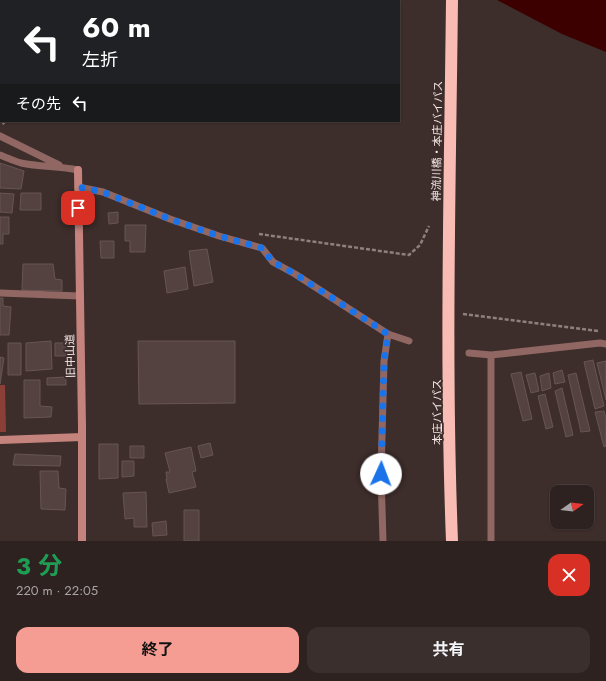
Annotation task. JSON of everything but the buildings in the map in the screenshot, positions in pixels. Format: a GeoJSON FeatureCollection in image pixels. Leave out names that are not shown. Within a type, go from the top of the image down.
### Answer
{"type":"FeatureCollection","features":[{"type":"Feature","properties":{"kind":"highway","name":"神流川橋・本庄バイパス"},"geometry":{"type":"LineString","coordinates":[[448,282],[452,0]]}},
{"type":"Feature","properties":{"kind":"highway","name":"本庄バイパス"},"geometry":{"type":"LineString","coordinates":[[448,282],[450,497],[452,541]]}},
{"type":"Feature","properties":{"kind":"main road","name":"旧中山道"},"geometry":{"type":"LineString","coordinates":[[78,170],[82,541]]}},
{"type":"Feature","properties":{"kind":"main road"},"geometry":{"type":"LineString","coordinates":[[0,440],[82,437]]}},
{"type":"Feature","properties":{"kind":"lane"},"geometry":{"type":"LineString","coordinates":[[0,136],[62,167]]}},
{"type":"Feature","properties":{"kind":"lane"},"geometry":{"type":"LineString","coordinates":[[0,155],[20,163],[78,170]]}},
{"type":"Feature","properties":{"kind":"lane"},"geometry":{"type":"LineString","coordinates":[[78,187],[103,192],[170,219],[219,236],[262,248],[273,262],[295,274],[388,334],[409,342]]}},
{"type":"Feature","properties":{"kind":"lane"},"geometry":{"type":"LineString","coordinates":[[0,293],[80,296]]}},
{"type":"Feature","properties":{"kind":"lane"},"geometry":{"type":"LineString","coordinates":[[383,541],[381,474],[384,361],[388,334]]}},
{"type":"Feature","properties":{"kind":"lane"},"geometry":{"type":"LineString","coordinates":[[469,353],[491,355],[600,343],[606,344]]}},
{"type":"Feature","properties":{"kind":"lane"},"geometry":{"type":"LineString","coordinates":[[491,355],[491,541]]}},
{"type":"Feature","properties":{"kind":"path"},"geometry":{"type":"LineString","coordinates":[[258,234],[409,255],[420,245],[429,226]]}},
{"type":"Feature","properties":{"kind":"path"},"geometry":{"type":"LineString","coordinates":[[463,314],[599,331]]}},
{"type":"Feature","properties":{"kind":"shaded area"},"geometry":{"type":"Polygon","coordinates":[[[497,0],[606,0],[606,52],[562,34],[497,0]]]}},
{"type":"Feature","properties":{"kind":"shaded area"},"geometry":{"type":"Polygon","coordinates":[[[0,385],[5,385],[6,432],[0,432],[0,385]]]}},
{"type":"Feature","properties":{"kind":"route"},"geometry":{"type":"LineString","coordinates":[[78,208],[78,187],[103,192],[170,219],[219,236],[262,248],[273,262],[295,274],[388,334],[384,361],[381,474]]}}]}
